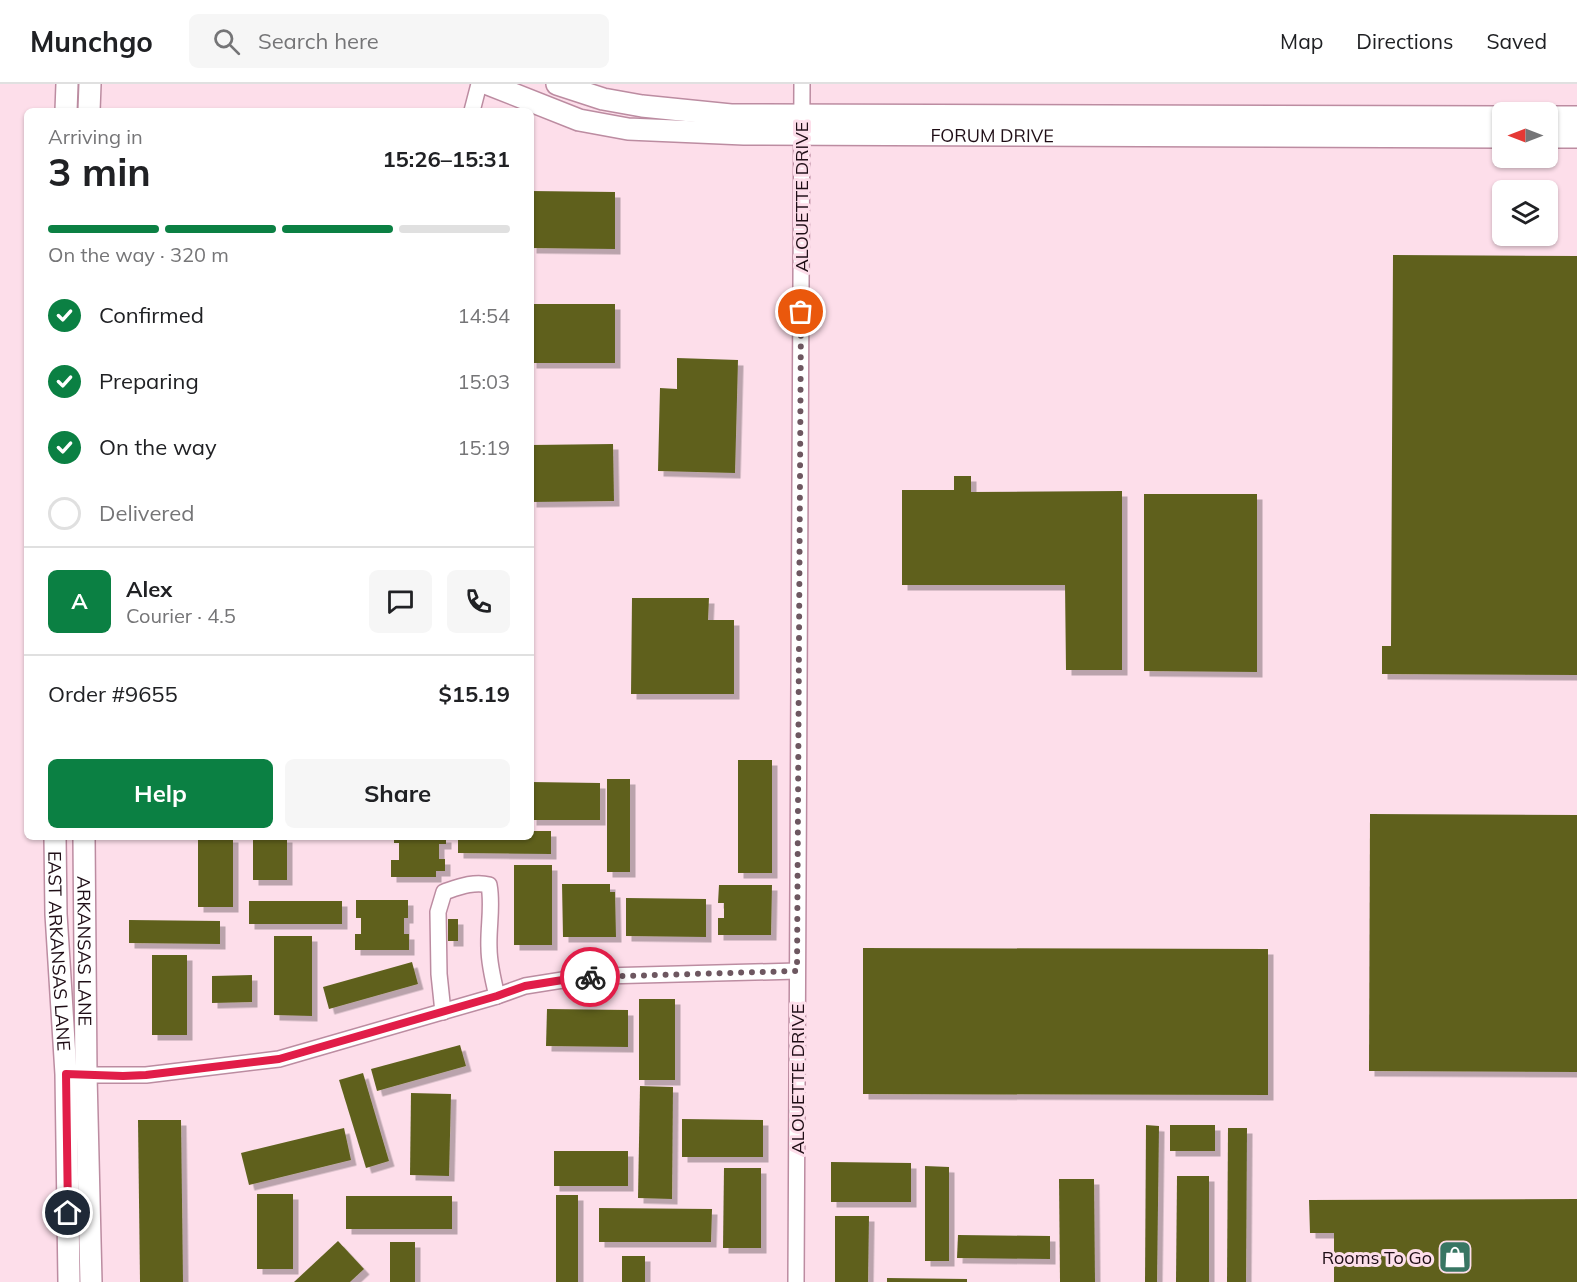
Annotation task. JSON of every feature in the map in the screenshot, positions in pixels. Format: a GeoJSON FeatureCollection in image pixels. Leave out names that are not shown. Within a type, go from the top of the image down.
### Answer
{"type":"FeatureCollection","features":[{"type":"Feature","properties":{"kind":"street"},"geometry":{"type":"LineString","coordinates":[[66,108],[67,84]]}},
{"type":"Feature","properties":{"kind":"street"},"geometry":{"type":"LineString","coordinates":[[89,108],[90,84]]}},
{"type":"Feature","properties":{"kind":"street"},"geometry":{"type":"LineString","coordinates":[[473,108],[479,84]]}},
{"type":"Feature","properties":{"kind":"street","name":"FORUM DRIVE"},"geometry":{"type":"LineString","coordinates":[[488,84],[579,120],[628,129],[744,134],[802,125],[1492,117]]}},
{"type":"Feature","properties":{"kind":"street","name":"FORUM DRIVE"},"geometry":{"type":"LineString","coordinates":[[557,84],[603,99],[642,106],[802,125],[1492,137]]}},
{"type":"Feature","properties":{"kind":"street","name":"ALOUETTE DRIVE"},"geometry":{"type":"LineString","coordinates":[[795,1282],[802,84]]}},
{"type":"Feature","properties":{"kind":"street"},"geometry":{"type":"LineString","coordinates":[[1558,117],[1577,117]]}},
{"type":"Feature","properties":{"kind":"street"},"geometry":{"type":"LineString","coordinates":[[1558,137],[1577,137]]}},
{"type":"Feature","properties":{"kind":"street","name":"EAST ARKANSAS LANE"},"geometry":{"type":"LineString","coordinates":[[55,840],[56,914],[76,1075],[69,1282]]}},
{"type":"Feature","properties":{"kind":"street","name":"ARKANSAS LANE"},"geometry":{"type":"LineString","coordinates":[[84,840],[76,1075],[91,1282]]}},
{"type":"Feature","properties":{"kind":"street"},"geometry":{"type":"LineString","coordinates":[[443,1012],[439,974],[438,912],[444,892],[465,885],[482,883],[489,885],[491,897],[489,950],[497,996]]}},
{"type":"Feature","properties":{"kind":"street"},"geometry":{"type":"LineString","coordinates":[[76,1075],[146,1075],[279,1059],[525,986],[569,979],[797,971]]}},
{"type":"Feature","properties":{"kind":"building"},"geometry":{"type":"Polygon","coordinates":[[[534,191],[615,192],[615,249],[534,248],[534,191]]]}},
{"type":"Feature","properties":{"kind":"building"},"geometry":{"type":"Polygon","coordinates":[[[1393,255],[1577,256],[1577,675],[1382,674],[1382,646],[1391,646],[1393,255]]]}},
{"type":"Feature","properties":{"kind":"building"},"geometry":{"type":"Polygon","coordinates":[[[534,304],[615,304],[615,363],[534,363],[534,304]]]}},
{"type":"Feature","properties":{"kind":"building"},"geometry":{"type":"Polygon","coordinates":[[[677,358],[738,360],[735,473],[658,471],[660,388],[677,389],[677,358]]]}},
{"type":"Feature","properties":{"kind":"building"},"geometry":{"type":"Polygon","coordinates":[[[613,444],[614,501],[534,502],[534,445],[613,444]]]}},
{"type":"Feature","properties":{"kind":"building"},"geometry":{"type":"Polygon","coordinates":[[[954,476],[971,476],[971,492],[1122,491],[1122,670],[1066,670],[1065,585],[902,585],[902,490],[954,490],[954,476]]]}},
{"type":"Feature","properties":{"kind":"building"},"geometry":{"type":"Polygon","coordinates":[[[1144,494],[1257,494],[1257,672],[1144,671],[1144,494]]]}},
{"type":"Feature","properties":{"kind":"building"},"geometry":{"type":"Polygon","coordinates":[[[632,598],[709,598],[708,620],[734,620],[734,694],[631,694],[632,598]]]}},
{"type":"Feature","properties":{"kind":"building"},"geometry":{"type":"Polygon","coordinates":[[[738,760],[772,760],[772,873],[738,873],[738,760]]]}},
{"type":"Feature","properties":{"kind":"building"},"geometry":{"type":"Polygon","coordinates":[[[607,779],[630,779],[630,872],[607,872],[607,779]]]}},
{"type":"Feature","properties":{"kind":"building"},"geometry":{"type":"Polygon","coordinates":[[[534,782],[600,783],[600,820],[534,820],[534,782]]]}},
{"type":"Feature","properties":{"kind":"building"},"geometry":{"type":"Polygon","coordinates":[[[1370,814],[1577,815],[1577,1072],[1369,1071],[1370,814]]]}},
{"type":"Feature","properties":{"kind":"building"},"geometry":{"type":"Polygon","coordinates":[[[534,831],[551,831],[551,854],[458,853],[458,840],[534,840],[534,831]]]}},
{"type":"Feature","properties":{"kind":"building"},"geometry":{"type":"Polygon","coordinates":[[[198,840],[233,840],[233,907],[198,907],[198,840]]]}},
{"type":"Feature","properties":{"kind":"building"},"geometry":{"type":"Polygon","coordinates":[[[253,840],[287,840],[287,880],[253,880],[253,840]]]}},
{"type":"Feature","properties":{"kind":"building"},"geometry":{"type":"Polygon","coordinates":[[[394,840],[446,840],[446,844],[439,844],[439,859],[445,859],[445,871],[436,871],[436,877],[391,877],[391,860],[399,860],[399,843],[394,843],[394,840]]]}},
{"type":"Feature","properties":{"kind":"building"},"geometry":{"type":"Polygon","coordinates":[[[514,865],[552,865],[552,945],[514,945],[514,865]]]}},
{"type":"Feature","properties":{"kind":"building"},"geometry":{"type":"Polygon","coordinates":[[[562,884],[610,884],[610,892],[615,892],[616,937],[563,937],[562,884]]]}},
{"type":"Feature","properties":{"kind":"building"},"geometry":{"type":"Polygon","coordinates":[[[719,885],[772,885],[771,935],[718,935],[718,918],[724,918],[724,903],[718,903],[719,885]]]}},
{"type":"Feature","properties":{"kind":"building"},"geometry":{"type":"Polygon","coordinates":[[[626,898],[706,899],[706,937],[626,936],[626,898]]]}},
{"type":"Feature","properties":{"kind":"building"},"geometry":{"type":"Polygon","coordinates":[[[356,900],[408,900],[408,918],[404,918],[404,934],[409,934],[409,950],[355,950],[355,934],[361,934],[361,918],[356,918],[356,900]]]}},
{"type":"Feature","properties":{"kind":"building"},"geometry":{"type":"Polygon","coordinates":[[[249,901],[342,901],[342,924],[249,924],[249,901]]]}},
{"type":"Feature","properties":{"kind":"building"},"geometry":{"type":"Polygon","coordinates":[[[448,919],[458,919],[458,941],[448,941],[448,919]]]}},
{"type":"Feature","properties":{"kind":"building"},"geometry":{"type":"Polygon","coordinates":[[[129,920],[220,921],[220,944],[129,943],[129,920]]]}},
{"type":"Feature","properties":{"kind":"building"},"geometry":{"type":"Polygon","coordinates":[[[274,936],[312,936],[312,1016],[274,1015],[274,936]]]}},
{"type":"Feature","properties":{"kind":"building"},"geometry":{"type":"Polygon","coordinates":[[[863,948],[1268,949],[1268,1095],[863,1094],[863,948]]]}},
{"type":"Feature","properties":{"kind":"building"},"geometry":{"type":"Polygon","coordinates":[[[152,955],[187,955],[187,1035],[152,1035],[152,955]]]}},
{"type":"Feature","properties":{"kind":"building"},"geometry":{"type":"Polygon","coordinates":[[[412,962],[418,984],[329,1009],[323,987],[412,962]]]}},
{"type":"Feature","properties":{"kind":"building"},"geometry":{"type":"Polygon","coordinates":[[[252,975],[252,1002],[212,1003],[212,976],[252,975]]]}},
{"type":"Feature","properties":{"kind":"building"},"geometry":{"type":"Polygon","coordinates":[[[639,999],[675,999],[675,1080],[639,1080],[639,999]]]}},
{"type":"Feature","properties":{"kind":"building"},"geometry":{"type":"Polygon","coordinates":[[[547,1009],[628,1010],[628,1047],[546,1046],[547,1009]]]}},
{"type":"Feature","properties":{"kind":"building"},"geometry":{"type":"Polygon","coordinates":[[[460,1045],[466,1066],[377,1091],[371,1069],[460,1045]]]}},
{"type":"Feature","properties":{"kind":"building"},"geometry":{"type":"Polygon","coordinates":[[[363,1073],[389,1161],[366,1168],[339,1080],[363,1073]]]}},
{"type":"Feature","properties":{"kind":"building"},"geometry":{"type":"Polygon","coordinates":[[[640,1086],[673,1087],[672,1199],[638,1198],[640,1086]]]}},
{"type":"Feature","properties":{"kind":"building"},"geometry":{"type":"Polygon","coordinates":[[[411,1093],[451,1094],[449,1176],[410,1175],[411,1093]]]}},
{"type":"Feature","properties":{"kind":"building"},"geometry":{"type":"Polygon","coordinates":[[[682,1119],[763,1120],[763,1157],[682,1157],[682,1119]]]}},
{"type":"Feature","properties":{"kind":"building"},"geometry":{"type":"Polygon","coordinates":[[[138,1120],[181,1120],[183,1282],[140,1282],[138,1120]]]}},
{"type":"Feature","properties":{"kind":"building"},"geometry":{"type":"Polygon","coordinates":[[[1146,1125],[1159,1126],[1157,1282],[1145,1282],[1146,1125]]]}},
{"type":"Feature","properties":{"kind":"building"},"geometry":{"type":"Polygon","coordinates":[[[1170,1125],[1215,1125],[1215,1151],[1170,1151],[1170,1125]]]}},
{"type":"Feature","properties":{"kind":"building"},"geometry":{"type":"Polygon","coordinates":[[[344,1128],[351,1160],[249,1185],[241,1153],[344,1128]]]}},
{"type":"Feature","properties":{"kind":"building"},"geometry":{"type":"Polygon","coordinates":[[[1228,1128],[1247,1128],[1246,1282],[1227,1282],[1228,1128]]]}},
{"type":"Feature","properties":{"kind":"building"},"geometry":{"type":"Polygon","coordinates":[[[554,1151],[628,1151],[628,1186],[554,1186],[554,1151]]]}},
{"type":"Feature","properties":{"kind":"building"},"geometry":{"type":"Polygon","coordinates":[[[831,1162],[911,1163],[911,1202],[831,1202],[831,1162]]]}},
{"type":"Feature","properties":{"kind":"building"},"geometry":{"type":"Polygon","coordinates":[[[925,1166],[949,1167],[949,1261],[925,1261],[925,1166]]]}},
{"type":"Feature","properties":{"kind":"building"},"geometry":{"type":"Polygon","coordinates":[[[724,1168],[761,1168],[761,1248],[723,1248],[724,1168]]]}},
{"type":"Feature","properties":{"kind":"building"},"geometry":{"type":"Polygon","coordinates":[[[1177,1176],[1209,1176],[1209,1282],[1176,1282],[1177,1176]]]}},
{"type":"Feature","properties":{"kind":"building"},"geometry":{"type":"Polygon","coordinates":[[[1059,1179],[1094,1179],[1095,1282],[1060,1282],[1059,1179]]]}},
{"type":"Feature","properties":{"kind":"building"},"geometry":{"type":"Polygon","coordinates":[[[257,1194],[293,1194],[293,1269],[257,1269],[257,1194]]]}},
{"type":"Feature","properties":{"kind":"building"},"geometry":{"type":"Polygon","coordinates":[[[556,1195],[578,1195],[578,1282],[556,1282],[556,1195]]]}},
{"type":"Feature","properties":{"kind":"building"},"geometry":{"type":"Polygon","coordinates":[[[346,1196],[452,1196],[452,1229],[346,1229],[346,1196]]]}},
{"type":"Feature","properties":{"kind":"building","name":"Rooms To Go"},"geometry":{"type":"Polygon","coordinates":[[[1577,1199],[1577,1282],[1334,1282],[1334,1233],[1310,1233],[1309,1200],[1577,1199]]]}},
{"type":"Feature","properties":{"kind":"building"},"geometry":{"type":"Polygon","coordinates":[[[599,1208],[712,1209],[711,1242],[599,1242],[599,1208]]]}},
{"type":"Feature","properties":{"kind":"building"},"geometry":{"type":"Polygon","coordinates":[[[835,1216],[869,1216],[868,1282],[835,1282],[835,1216]]]}},
{"type":"Feature","properties":{"kind":"building"},"geometry":{"type":"Polygon","coordinates":[[[958,1235],[1050,1236],[1050,1259],[957,1258],[958,1235]]]}},
{"type":"Feature","properties":{"kind":"building"},"geometry":{"type":"Polygon","coordinates":[[[338,1241],[364,1269],[350,1282],[294,1282],[338,1241]]]}},
{"type":"Feature","properties":{"kind":"building"},"geometry":{"type":"Polygon","coordinates":[[[390,1242],[415,1242],[415,1282],[390,1282],[390,1242]]]}},
{"type":"Feature","properties":{"kind":"building"},"geometry":{"type":"Polygon","coordinates":[[[622,1256],[645,1256],[645,1282],[622,1282],[622,1256]]]}},
{"type":"Feature","properties":{"kind":"building"},"geometry":{"type":"Polygon","coordinates":[[[887,1278],[967,1279],[967,1282],[887,1282],[887,1278]]]}},
{"type":"Feature","properties":{"kind":"way so far"},"geometry":{"type":"LineString","coordinates":[[590,977],[797,971],[801,312]]}},
{"type":"Feature","properties":{"kind":"place","name":"Rooms To Go"},"geometry":{"type":"Point","coordinates":[1455,1257]}},
{"type":"Feature","properties":{"kind":"route"},"geometry":{"type":"LineString","coordinates":[[68,1213],[66,1074],[146,1075],[279,1059],[525,986],[590,977]]}}]}
